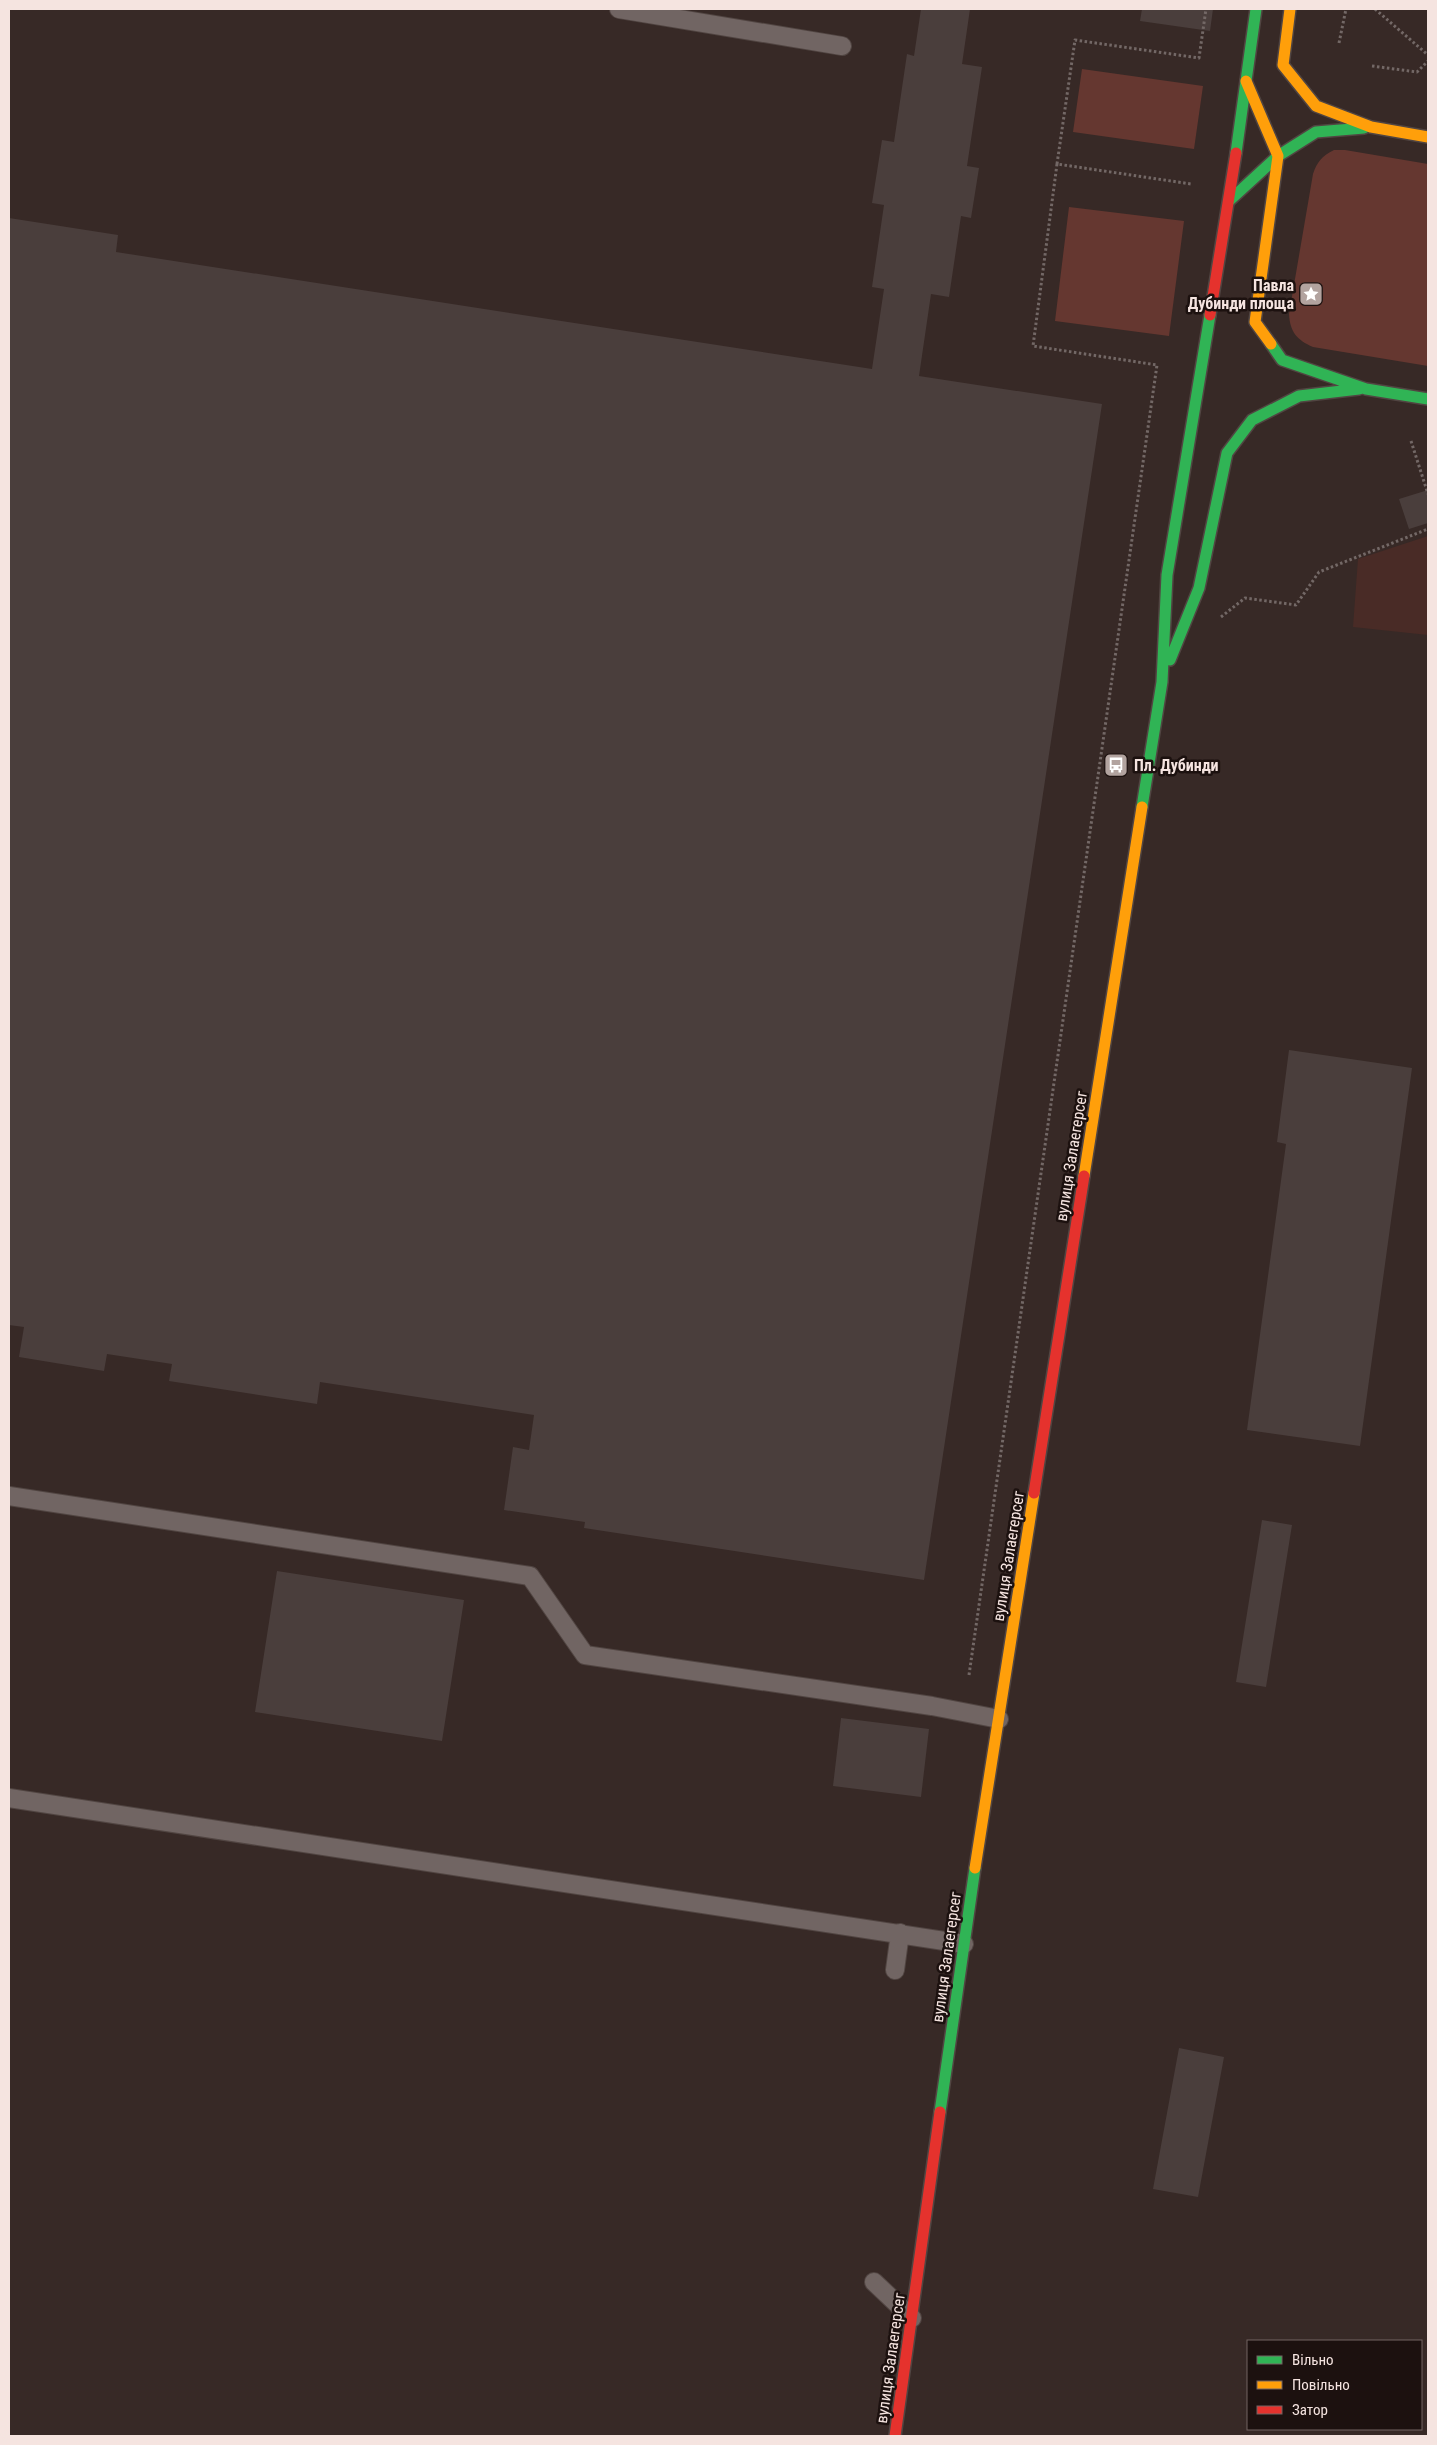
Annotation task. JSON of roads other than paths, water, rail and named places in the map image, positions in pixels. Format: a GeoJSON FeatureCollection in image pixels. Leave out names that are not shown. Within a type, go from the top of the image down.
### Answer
{"type":"FeatureCollection","features":[{"type":"Feature","properties":{"kind":"main road"},"geometry":{"type":"LineString","coordinates":[[1162,682],[1167,575],[1229,201],[1256,9]]}},
{"type":"Feature","properties":{"kind":"main road"},"geometry":{"type":"LineString","coordinates":[[1290,9],[1283,65],[1316,106],[1371,127],[1428,137]]}},
{"type":"Feature","properties":{"kind":"main road"},"geometry":{"type":"LineString","coordinates":[[1246,80],[1278,156],[1255,322],[1282,360],[1366,388],[1428,399]]}},
{"type":"Feature","properties":{"kind":"main road"},"geometry":{"type":"LineString","coordinates":[[1229,201],[1278,156],[1316,132],[1371,127]]}},
{"type":"Feature","properties":{"kind":"main road"},"geometry":{"type":"LineString","coordinates":[[1162,682],[1199,588],[1227,453],[1252,420],[1300,396],[1366,388]]}},
{"type":"Feature","properties":{"kind":"main road","name":"вулиця Залаегерсег"},"geometry":{"type":"LineString","coordinates":[[895,2436],[964,1944],[1162,682]]}},
{"type":"Feature","properties":{"kind":"lane"},"geometry":{"type":"LineString","coordinates":[[619,9],[842,46]]}},
{"type":"Feature","properties":{"kind":"lane"},"geometry":{"type":"LineString","coordinates":[[9,1496],[530,1576],[585,1655],[932,1706],[999,1719]]}},
{"type":"Feature","properties":{"kind":"lane"},"geometry":{"type":"LineString","coordinates":[[9,1798],[964,1944]]}},
{"type":"Feature","properties":{"kind":"lane"},"geometry":{"type":"LineString","coordinates":[[895,1970],[900,1933]]}},
{"type":"Feature","properties":{"kind":"lane"},"geometry":{"type":"LineString","coordinates":[[874,2282],[912,2318]]}},
{"type":"Feature","properties":{"kind":"place","name":"Павла Дубинди площа"},"geometry":{"type":"Point","coordinates":[1311,294]}},
{"type":"Feature","properties":{"kind":"place","name":"Пл. Дубинди"},"geometry":{"type":"Point","coordinates":[1116,765]}}]}
